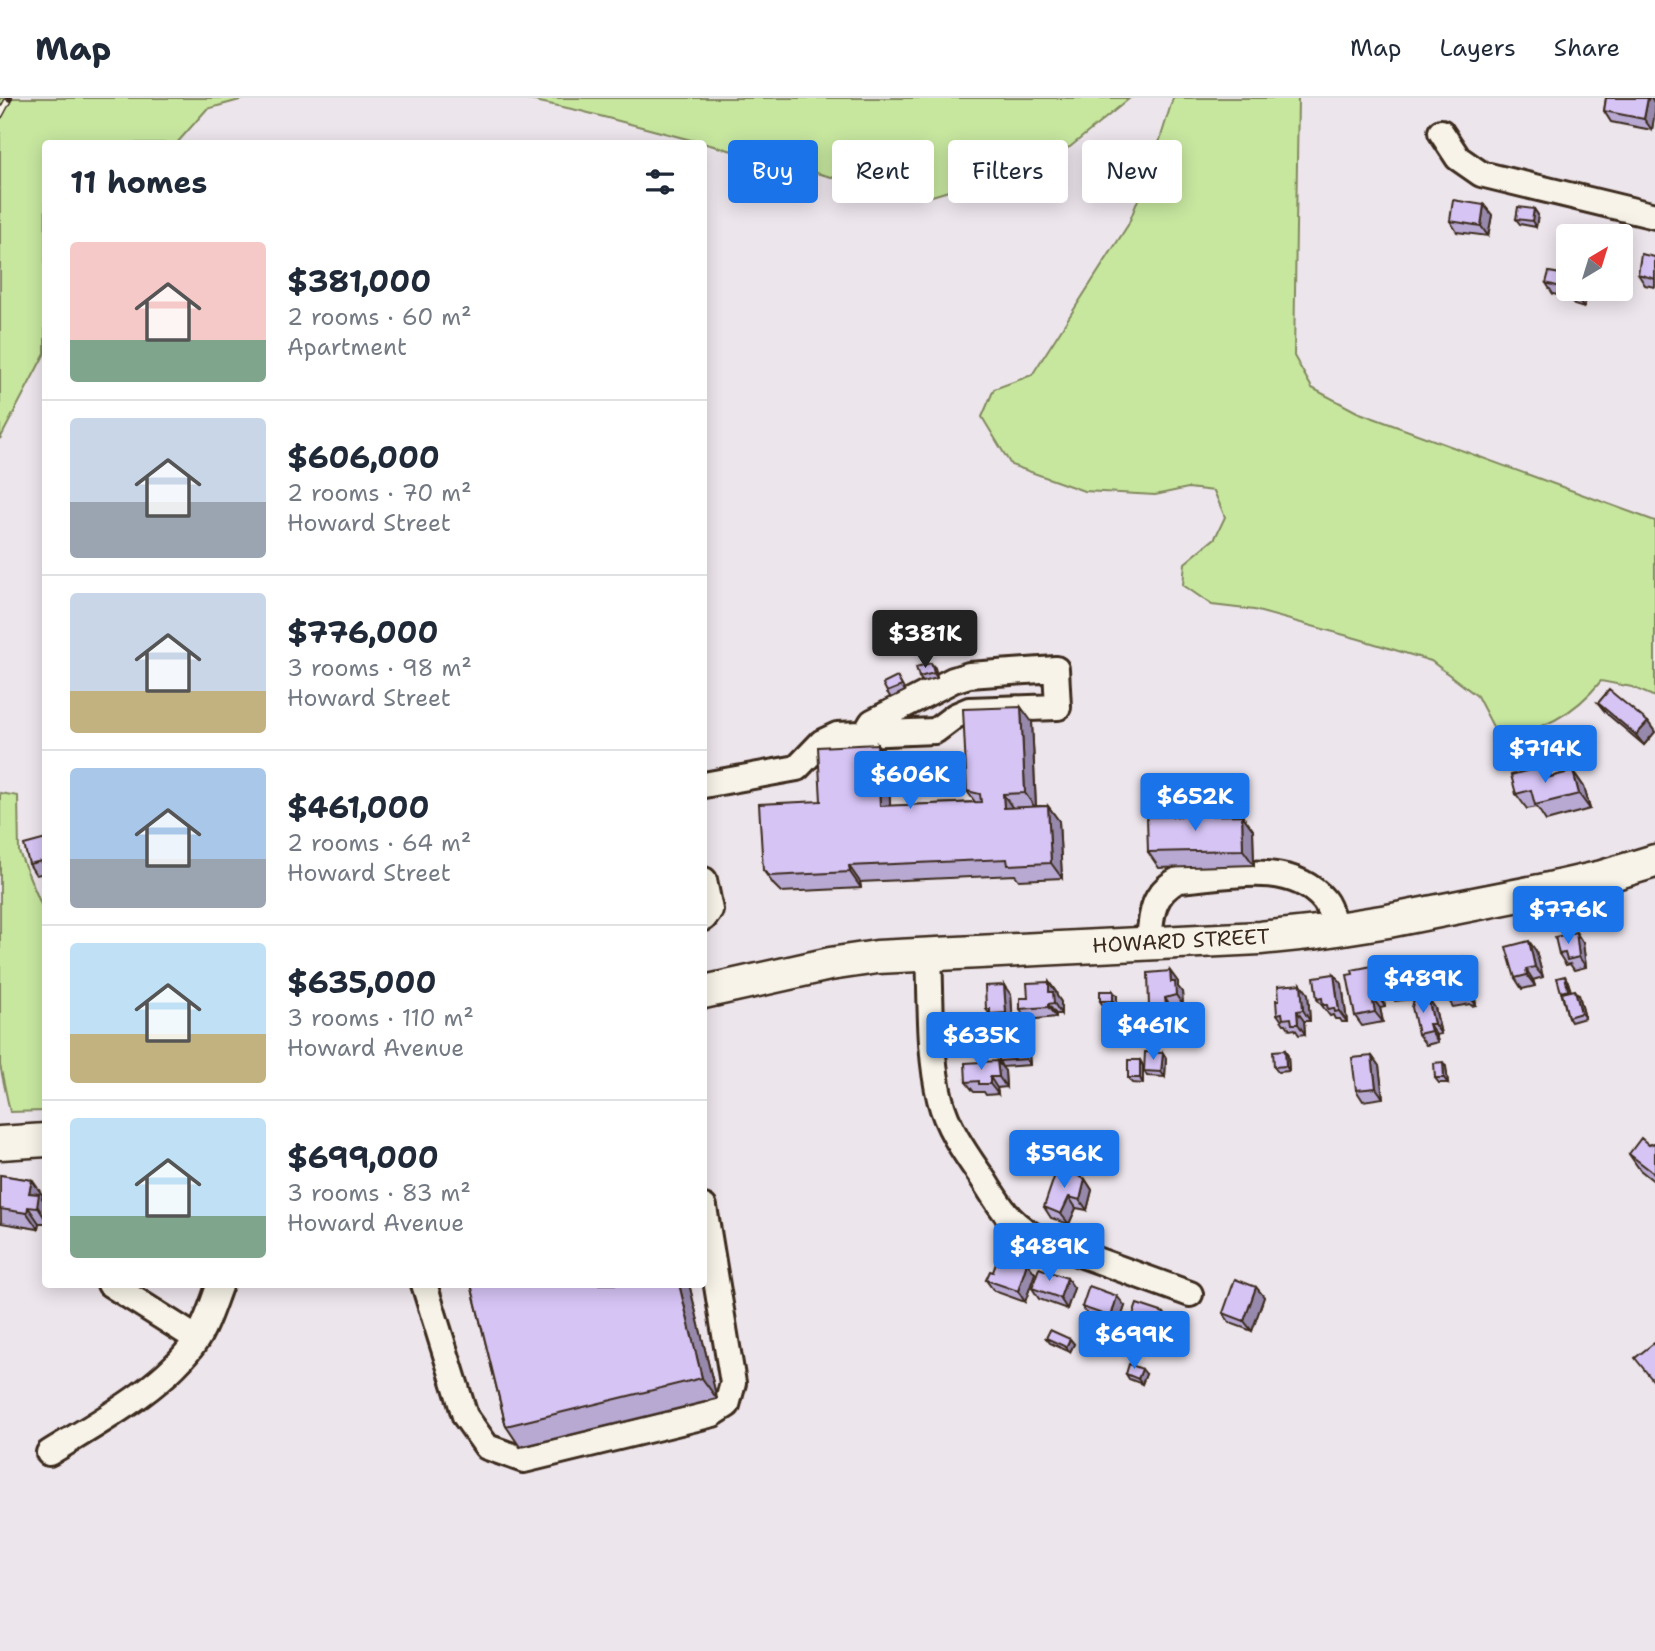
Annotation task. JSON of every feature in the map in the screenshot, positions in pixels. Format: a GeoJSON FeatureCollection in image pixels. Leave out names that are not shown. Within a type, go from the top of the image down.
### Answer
{"type":"FeatureCollection","features":[{"type":"Feature","properties":{"kind":"main road","name":"HOWARD STREET"},"geometry":{"type":"LineString","coordinates":[[707,991],[830,964],[877,957],[1260,938],[1336,930],[1540,891],[1602,877],[1655,861]]}},
{"type":"Feature","properties":{"kind":"main road"},"geometry":{"type":"LineString","coordinates":[[0,1143],[42,1140]]}},
{"type":"Feature","properties":{"kind":"street"},"geometry":{"type":"LineString","coordinates":[[1441,132],[1458,158],[1481,174],[1655,216]]}},
{"type":"Feature","properties":{"kind":"street"},"geometry":{"type":"LineString","coordinates":[[707,784],[797,768],[822,742],[837,735],[864,734],[935,731],[955,716],[969,710],[1058,708],[1056,669],[969,676],[953,680],[872,722],[864,734]]}},
{"type":"Feature","properties":{"kind":"street"},"geometry":{"type":"LineString","coordinates":[[953,680],[955,716]]}},
{"type":"Feature","properties":{"kind":"street"},"geometry":{"type":"LineString","coordinates":[[1149,943],[1152,911],[1157,896],[1168,885],[1178,880],[1258,874],[1291,877],[1310,888],[1325,901],[1336,930]]}},
{"type":"Feature","properties":{"kind":"street"},"geometry":{"type":"LineString","coordinates":[[707,895],[710,910],[707,914]]}},
{"type":"Feature","properties":{"kind":"street"},"geometry":{"type":"LineString","coordinates":[[929,953],[935,1067],[940,1099],[950,1127],[1005,1214],[1020,1230],[1041,1240],[1190,1294]]}},
{"type":"Feature","properties":{"kind":"street"},"geometry":{"type":"LineString","coordinates":[[425,1288],[465,1416],[487,1447],[524,1460],[713,1414],[727,1405],[733,1382],[707,1225]]}},
{"type":"Feature","properties":{"kind":"street"},"geometry":{"type":"LineString","coordinates":[[116,1288],[197,1339]]}},
{"type":"Feature","properties":{"kind":"street"},"geometry":{"type":"LineString","coordinates":[[49,1452],[99,1423],[165,1375],[197,1339],[218,1288]]}},
{"type":"Feature","properties":{"kind":"green space"},"geometry":{"type":"Polygon","coordinates":[[[0,98],[247,98],[207,109],[180,140],[42,140],[42,359],[0,439],[0,98]]]}},
{"type":"Feature","properties":{"kind":"green space"},"geometry":{"type":"Polygon","coordinates":[[[521,98],[1130,98],[1068,148],[1068,140],[948,140],[948,191],[934,195],[934,140],[832,140],[832,177],[818,173],[818,140],[728,140],[728,150],[707,144],[707,140],[691,140],[521,98]]]}},
{"type":"Feature","properties":{"kind":"green space"},"geometry":{"type":"Polygon","coordinates":[[[1173,98],[1298,98],[1294,356],[1312,388],[1357,412],[1655,521],[1655,697],[1632,687],[1601,681],[1579,704],[1556,720],[1500,740],[1477,696],[1431,661],[1254,610],[1212,605],[1183,585],[1185,563],[1215,538],[1225,517],[1214,491],[1188,488],[1155,495],[1084,491],[1011,465],[982,417],[994,389],[1032,375],[1128,225],[1137,203],[1182,203],[1182,140],[1160,140],[1173,98]]]}},
{"type":"Feature","properties":{"kind":"green space"},"geometry":{"type":"Polygon","coordinates":[[[0,793],[18,796],[19,852],[42,907],[42,1111],[10,1112],[0,1065],[0,793]]]}},
{"type":"Feature","properties":{"kind":"building"},"geometry":{"type":"Polygon","coordinates":[[[1606,98],[1648,98],[1644,119],[1604,111],[1606,98]]]}},
{"type":"Feature","properties":{"kind":"building"},"geometry":{"type":"Polygon","coordinates":[[[1453,200],[1484,205],[1481,226],[1450,221],[1453,200]]]}},
{"type":"Feature","properties":{"kind":"building"},"geometry":{"type":"Polygon","coordinates":[[[1518,207],[1534,209],[1532,221],[1516,219],[1518,207]]]}},
{"type":"Feature","properties":{"kind":"building"},"geometry":{"type":"Polygon","coordinates":[[[1641,254],[1655,257],[1655,279],[1638,274],[1641,254]]]}},
{"type":"Feature","properties":{"kind":"building"},"geometry":{"type":"Polygon","coordinates":[[[1549,272],[1556,273],[1556,286],[1546,283],[1549,272]]]}},
{"type":"Feature","properties":{"kind":"building"},"geometry":{"type":"Polygon","coordinates":[[[931,663],[934,673],[919,677],[916,667],[931,663]]]}},
{"type":"Feature","properties":{"kind":"building"},"geometry":{"type":"Polygon","coordinates":[[[897,677],[902,686],[887,692],[883,684],[897,677]]]}},
{"type":"Feature","properties":{"kind":"building"},"geometry":{"type":"Polygon","coordinates":[[[1609,690],[1648,722],[1636,735],[1598,703],[1609,690]]]}},
{"type":"Feature","properties":{"kind":"building"},"geometry":{"type":"Polygon","coordinates":[[[1021,707],[1025,793],[1003,794],[1004,808],[1048,806],[1051,863],[1008,865],[1007,859],[849,866],[850,872],[770,876],[763,870],[759,804],[821,801],[818,747],[877,744],[880,806],[981,802],[980,794],[967,791],[963,709],[1021,707]]]}},
{"type":"Feature","properties":{"kind":"building"},"geometry":{"type":"Polygon","coordinates":[[[1544,766],[1547,778],[1573,771],[1579,794],[1535,805],[1531,790],[1516,794],[1511,775],[1544,766]]]}},
{"type":"Feature","properties":{"kind":"building"},"geometry":{"type":"Polygon","coordinates":[[[1242,815],[1243,850],[1148,852],[1147,817],[1242,815]]]}},
{"type":"Feature","properties":{"kind":"building"},"geometry":{"type":"Polygon","coordinates":[[[42,840],[42,861],[29,864],[24,845],[42,840]]]}},
{"type":"Feature","properties":{"kind":"building"},"geometry":{"type":"Polygon","coordinates":[[[1576,932],[1579,957],[1567,960],[1565,953],[1559,954],[1555,937],[1576,932]]]}},
{"type":"Feature","properties":{"kind":"building"},"geometry":{"type":"Polygon","coordinates":[[[1529,941],[1535,967],[1526,969],[1527,975],[1515,978],[1506,947],[1529,941]]]}},
{"type":"Feature","properties":{"kind":"building"},"geometry":{"type":"Polygon","coordinates":[[[1463,957],[1469,995],[1465,996],[1464,993],[1446,996],[1442,961],[1463,957]]]}},
{"type":"Feature","properties":{"kind":"building"},"geometry":{"type":"Polygon","coordinates":[[[1402,963],[1404,988],[1387,990],[1384,965],[1402,963]]]}},
{"type":"Feature","properties":{"kind":"building"},"geometry":{"type":"Polygon","coordinates":[[[1372,966],[1378,996],[1372,997],[1375,1012],[1355,1016],[1347,975],[1353,974],[1352,970],[1372,966]]]}},
{"type":"Feature","properties":{"kind":"building"},"geometry":{"type":"Polygon","coordinates":[[[1170,971],[1171,982],[1175,982],[1176,995],[1165,998],[1166,1005],[1149,1007],[1148,973],[1170,971]]]}},
{"type":"Feature","properties":{"kind":"building"},"geometry":{"type":"Polygon","coordinates":[[[1334,974],[1339,1011],[1335,1012],[1334,1008],[1328,1009],[1327,1005],[1323,1005],[1322,998],[1317,999],[1314,977],[1334,974]]]}},
{"type":"Feature","properties":{"kind":"building"},"geometry":{"type":"Polygon","coordinates":[[[1565,976],[1568,990],[1561,992],[1557,978],[1565,976]]]}},
{"type":"Feature","properties":{"kind":"building"},"geometry":{"type":"Polygon","coordinates":[[[1049,982],[1049,992],[1053,992],[1054,1003],[1048,1004],[1048,1007],[1020,1009],[1020,998],[1028,998],[1027,983],[1049,982]]]}},
{"type":"Feature","properties":{"kind":"building"},"geometry":{"type":"Polygon","coordinates":[[[1301,984],[1303,1010],[1297,1011],[1298,1024],[1292,1024],[1291,1018],[1283,1019],[1282,1013],[1277,1014],[1278,986],[1301,984]]]}},
{"type":"Feature","properties":{"kind":"building"},"geometry":{"type":"Polygon","coordinates":[[[1004,985],[1006,1013],[990,1014],[990,1009],[986,1009],[985,986],[1004,985]]]}},
{"type":"Feature","properties":{"kind":"building"},"geometry":{"type":"Polygon","coordinates":[[[1575,990],[1581,1013],[1568,1017],[1562,993],[1575,990]]]}},
{"type":"Feature","properties":{"kind":"building"},"geometry":{"type":"Polygon","coordinates":[[[1100,991],[1113,991],[1113,1001],[1100,1001],[1100,991]]]}},
{"type":"Feature","properties":{"kind":"building"},"geometry":{"type":"Polygon","coordinates":[[[1428,998],[1434,1024],[1429,1024],[1431,1031],[1418,1034],[1412,1007],[1414,1000],[1428,998]]]}},
{"type":"Feature","properties":{"kind":"building"},"geometry":{"type":"Polygon","coordinates":[[[1025,1049],[1026,1059],[999,1061],[998,1051],[1025,1049]]]}},
{"type":"Feature","properties":{"kind":"building"},"geometry":{"type":"Polygon","coordinates":[[[1285,1050],[1286,1066],[1274,1067],[1273,1051],[1285,1050]]]}},
{"type":"Feature","properties":{"kind":"building"},"geometry":{"type":"Polygon","coordinates":[[[1145,1052],[1163,1053],[1161,1072],[1144,1071],[1145,1052]]]}},
{"type":"Feature","properties":{"kind":"building"},"geometry":{"type":"Polygon","coordinates":[[[1372,1056],[1376,1088],[1356,1090],[1352,1058],[1372,1056]]]}},
{"type":"Feature","properties":{"kind":"building"},"geometry":{"type":"Polygon","coordinates":[[[1128,1060],[1140,1060],[1140,1078],[1128,1078],[1128,1060]]]}},
{"type":"Feature","properties":{"kind":"building"},"geometry":{"type":"Polygon","coordinates":[[[997,1061],[999,1077],[990,1077],[990,1084],[966,1082],[965,1063],[997,1061]]]}},
{"type":"Feature","properties":{"kind":"building"},"geometry":{"type":"Polygon","coordinates":[[[1443,1062],[1444,1078],[1435,1078],[1434,1063],[1443,1062]]]}},
{"type":"Feature","properties":{"kind":"building"},"geometry":{"type":"Polygon","coordinates":[[[1641,1138],[1649,1145],[1655,1143],[1655,1174],[1629,1154],[1641,1138]]]}},
{"type":"Feature","properties":{"kind":"building"},"geometry":{"type":"Polygon","coordinates":[[[1058,1166],[1085,1179],[1080,1200],[1069,1197],[1061,1214],[1044,1207],[1058,1166]]]}},
{"type":"Feature","properties":{"kind":"building"},"geometry":{"type":"Polygon","coordinates":[[[0,1175],[32,1180],[29,1193],[39,1194],[37,1208],[28,1207],[27,1213],[0,1209],[0,1175]]]}},
{"type":"Feature","properties":{"kind":"building"},"geometry":{"type":"Polygon","coordinates":[[[1007,1252],[1013,1255],[1012,1258],[1027,1263],[1018,1291],[986,1280],[990,1271],[993,1272],[999,1254],[1006,1256],[1007,1252]]]}},
{"type":"Feature","properties":{"kind":"building"},"geometry":{"type":"Polygon","coordinates":[[[1039,1268],[1067,1278],[1060,1298],[1032,1288],[1039,1268]]]}},
{"type":"Feature","properties":{"kind":"building"},"geometry":{"type":"Polygon","coordinates":[[[1235,1279],[1256,1287],[1244,1321],[1223,1313],[1235,1279]]]}},
{"type":"Feature","properties":{"kind":"building"},"geometry":{"type":"Polygon","coordinates":[[[1089,1286],[1117,1296],[1111,1317],[1082,1307],[1089,1286]]]}},
{"type":"Feature","properties":{"kind":"building"},"geometry":{"type":"Polygon","coordinates":[[[472,1288],[680,1288],[702,1378],[506,1426],[472,1288]]]}},
{"type":"Feature","properties":{"kind":"building"},"geometry":{"type":"Polygon","coordinates":[[[1137,1304],[1164,1313],[1157,1334],[1130,1324],[1137,1304]]]}},
{"type":"Feature","properties":{"kind":"building"},"geometry":{"type":"Polygon","coordinates":[[[1050,1330],[1070,1339],[1066,1347],[1046,1338],[1050,1330]]]}},
{"type":"Feature","properties":{"kind":"building"},"geometry":{"type":"Polygon","coordinates":[[[1655,1344],[1655,1383],[1635,1358],[1655,1344]]]}},
{"type":"Feature","properties":{"kind":"building"},"geometry":{"type":"Polygon","coordinates":[[[1129,1364],[1142,1369],[1138,1379],[1126,1374],[1129,1364]]]}},
{"type":"Feature","properties":{"kind":"railway"},"geometry":{"type":"LineString","coordinates":[[0,115],[9,98]]}}]}
